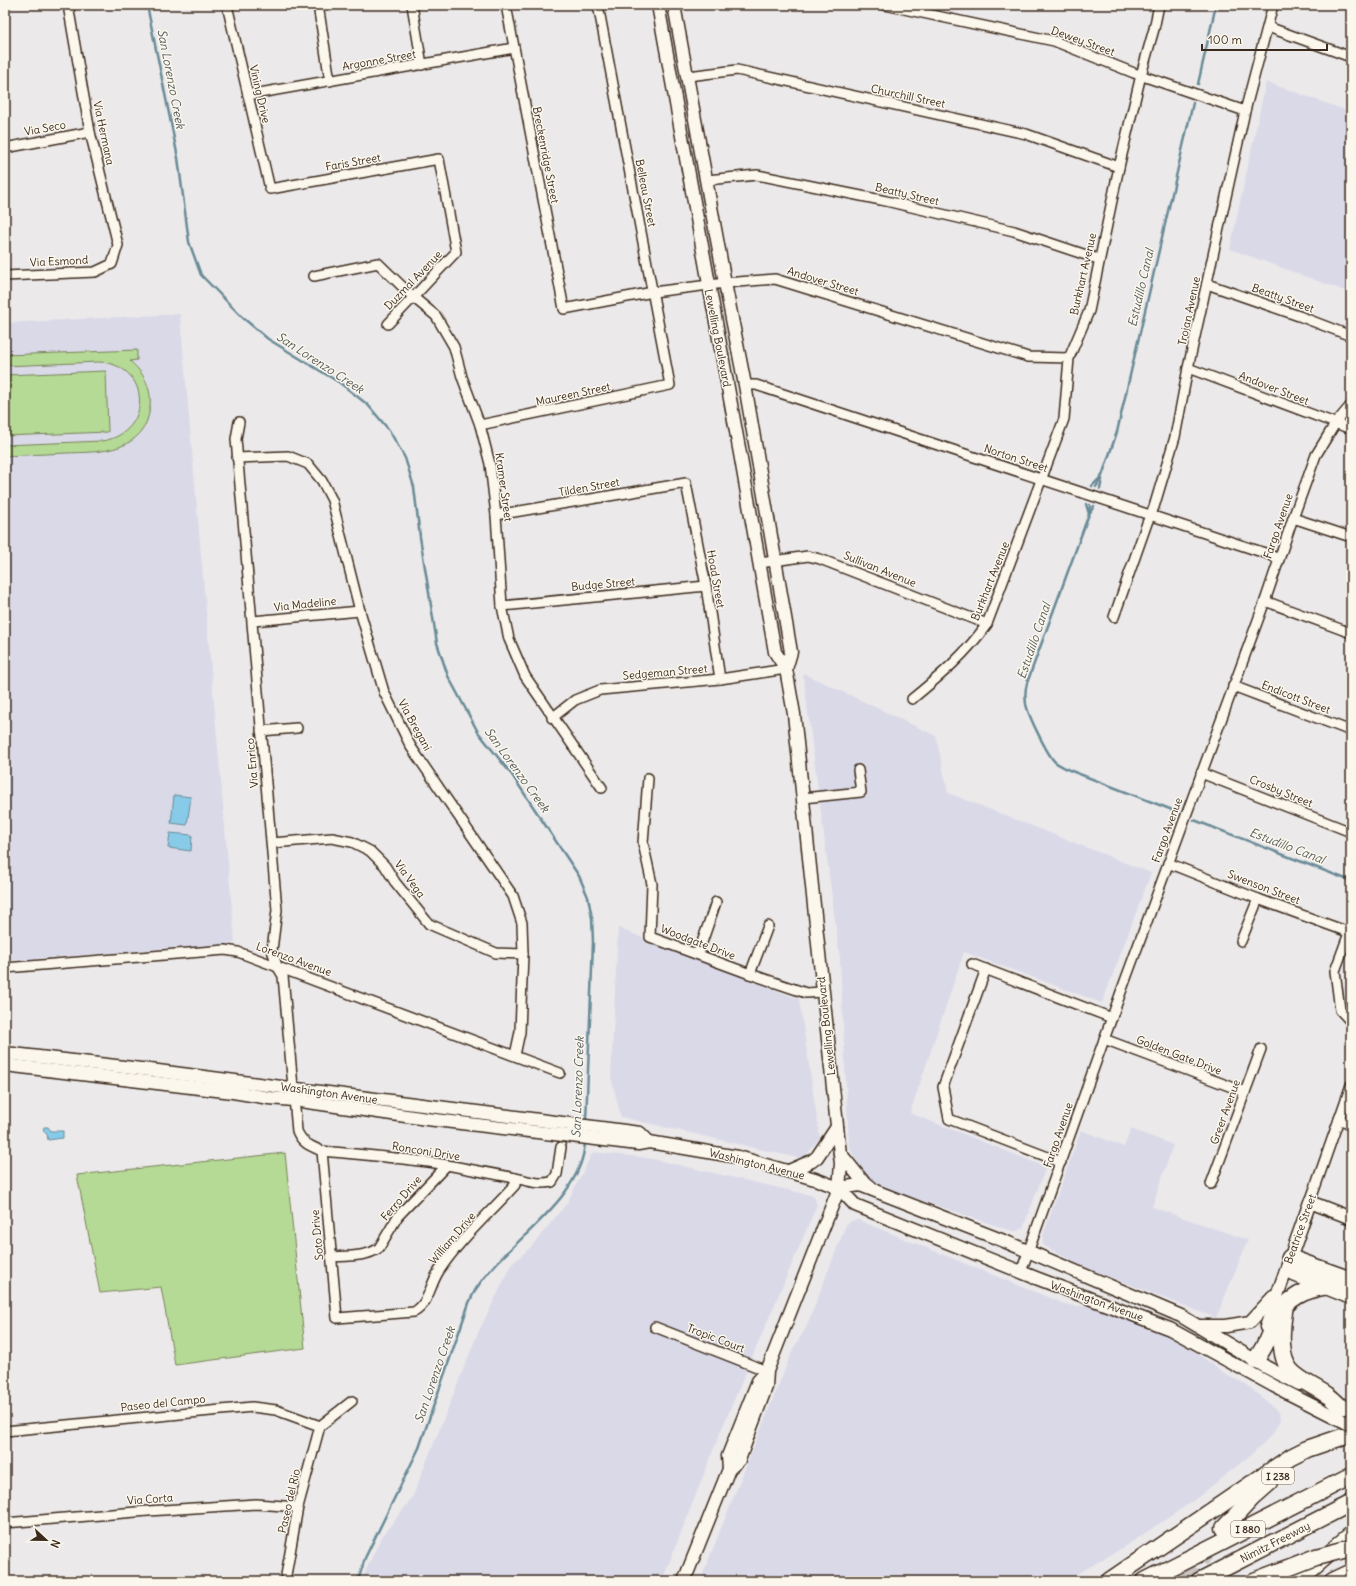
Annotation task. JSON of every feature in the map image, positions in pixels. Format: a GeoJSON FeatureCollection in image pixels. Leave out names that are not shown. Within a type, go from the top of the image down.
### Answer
{"type":"FeatureCollection","features":[{"type":"Feature","properties":{"kind":"highway"},"geometry":{"type":"LineString","coordinates":[[1290,1258],[1351,1280]]}},
{"type":"Feature","properties":{"kind":"highway"},"geometry":{"type":"LineString","coordinates":[[1290,1258],[1294,1273],[1351,1296]]}},
{"type":"Feature","properties":{"kind":"highway"},"geometry":{"type":"LineString","coordinates":[[1281,1299],[1294,1297],[1303,1292],[1316,1288],[1329,1286]]}},
{"type":"Feature","properties":{"kind":"highway"},"geometry":{"type":"LineString","coordinates":[[1252,1366],[1263,1351],[1276,1319],[1281,1299]]}},
{"type":"Feature","properties":{"kind":"highway"},"geometry":{"type":"LineString","coordinates":[[1281,1299],[1283,1321],[1282,1343],[1286,1363],[1291,1371],[1329,1396],[1340,1411]]}},
{"type":"Feature","properties":{"kind":"highway"},"geometry":{"type":"LineString","coordinates":[[1109,1581],[1291,1458],[1307,1449],[1348,1431]]}},
{"type":"Feature","properties":{"kind":"highway","name":"I 238"},"geometry":{"type":"LineString","coordinates":[[1224,1528],[1252,1498],[1280,1474],[1348,1431]]}},
{"type":"Feature","properties":{"kind":"highway","name":"I 880"},"geometry":{"type":"LineString","coordinates":[[1145,1581],[1351,1476]]}},
{"type":"Feature","properties":{"kind":"highway","name":"I 880"},"geometry":{"type":"LineString","coordinates":[[1166,1581],[1351,1487]]}},
{"type":"Feature","properties":{"kind":"highway","name":"Nimitz Freeway"},"geometry":{"type":"LineString","coordinates":[[1199,1581],[1351,1503]]}},
{"type":"Feature","properties":{"kind":"highway"},"geometry":{"type":"LineString","coordinates":[[1296,1581],[1351,1535]]}},
{"type":"Feature","properties":{"kind":"highway"},"geometry":{"type":"LineString","coordinates":[[1260,1578],[1311,1558],[1351,1548]]}},
{"type":"Feature","properties":{"kind":"highway"},"geometry":{"type":"LineString","coordinates":[[1332,1581],[1351,1572]]}},
{"type":"Feature","properties":{"kind":"main road","name":"Lewelling Boulevard"},"geometry":{"type":"LineString","coordinates":[[658,5],[776,655],[786,668]]}},
{"type":"Feature","properties":{"kind":"main road","name":"Lewelling Boulevard"},"geometry":{"type":"LineString","coordinates":[[674,5],[745,385],[791,652],[786,668],[794,714],[840,1153],[839,1188],[768,1371],[758,1382],[728,1456],[729,1468],[684,1581]]}},
{"type":"Feature","properties":{"kind":"main road"},"geometry":{"type":"LineString","coordinates":[[726,377],[745,385]]}},
{"type":"Feature","properties":{"kind":"main road","name":"Washington Avenue"},"geometry":{"type":"LineString","coordinates":[[5,1053],[293,1088],[573,1130]]}},
{"type":"Feature","properties":{"kind":"main road","name":"Washington Avenue"},"geometry":{"type":"LineString","coordinates":[[5,1065],[294,1100],[427,1119],[601,1133],[640,1133],[649,1142],[738,1157],[789,1171],[839,1188],[860,1185],[967,1226],[1181,1316],[1200,1326],[1252,1366]]}},
{"type":"Feature","properties":{"kind":"main road"},"geometry":{"type":"LineString","coordinates":[[789,1171],[812,1161],[817,1157],[837,1128]]}},
{"type":"Feature","properties":{"kind":"main road"},"geometry":{"type":"LineString","coordinates":[[840,1153],[861,1179],[875,1191]]}},
{"type":"Feature","properties":{"kind":"main road","name":"Washington Avenue"},"geometry":{"type":"LineString","coordinates":[[839,1188],[855,1206],[1170,1329],[1252,1366],[1340,1411],[1348,1431]]}},
{"type":"Feature","properties":{"kind":"main road"},"geometry":{"type":"LineString","coordinates":[[1310,1202],[1351,1218]]}},
{"type":"Feature","properties":{"kind":"main road","name":"Beatrice Street"},"geometry":{"type":"LineString","coordinates":[[1281,1299],[1290,1258],[1310,1202]]}},
{"type":"Feature","properties":{"kind":"main road"},"geometry":{"type":"LineString","coordinates":[[1200,1326],[1226,1326],[1250,1322],[1281,1299]]}},
{"type":"Feature","properties":{"kind":"street","name":"Via Hermana"},"geometry":{"type":"LineString","coordinates":[[68,5],[90,132],[118,245],[112,264]]}},
{"type":"Feature","properties":{"kind":"street","name":"Vining Drive"},"geometry":{"type":"LineString","coordinates":[[227,5],[270,189]]}},
{"type":"Feature","properties":{"kind":"street"},"geometry":{"type":"LineString","coordinates":[[318,5],[330,81]]}},
{"type":"Feature","properties":{"kind":"street"},"geometry":{"type":"LineString","coordinates":[[412,5],[422,65]]}},
{"type":"Feature","properties":{"kind":"street","name":"Breckenridge Street"},"geometry":{"type":"LineString","coordinates":[[506,5],[564,309]]}},
{"type":"Feature","properties":{"kind":"street","name":"Belleau Street"},"geometry":{"type":"LineString","coordinates":[[598,5],[670,385]]}},
{"type":"Feature","properties":{"kind":"street","name":"Dewey Street"},"geometry":{"type":"LineString","coordinates":[[885,5],[1054,41],[1141,75],[1245,111]]}},
{"type":"Feature","properties":{"kind":"street","name":"Burkhart Avenue"},"geometry":{"type":"LineString","coordinates":[[912,699],[950,668],[974,643],[987,624],[1064,419],[1069,358],[1088,311],[1119,167],[1159,5]]}},
{"type":"Feature","properties":{"kind":"street","name":"Trojan Avenue"},"geometry":{"type":"LineString","coordinates":[[1114,617],[1151,515],[1175,437],[1188,368],[1245,111],[1273,5]]}},
{"type":"Feature","properties":{"kind":"street"},"geometry":{"type":"LineString","coordinates":[[1268,27],[1351,57]]}},
{"type":"Feature","properties":{"kind":"street","name":"Argonne Street"},"geometry":{"type":"LineString","coordinates":[[248,95],[514,48]]}},
{"type":"Feature","properties":{"kind":"street","name":"Churchill Street"},"geometry":{"type":"LineString","coordinates":[[688,76],[737,70],[1026,134],[1119,167]]}},
{"type":"Feature","properties":{"kind":"street","name":"Via Seco"},"geometry":{"type":"LineString","coordinates":[[5,148],[90,132]]}},
{"type":"Feature","properties":{"kind":"street","name":"Faris Street"},"geometry":{"type":"LineString","coordinates":[[270,189],[439,159]]}},
{"type":"Feature","properties":{"kind":"street","name":"Duzmal Avenue"},"geometry":{"type":"LineString","coordinates":[[388,324],[456,252],[439,159]]}},
{"type":"Feature","properties":{"kind":"street","name":"Beatty Street"},"geometry":{"type":"LineString","coordinates":[[707,180],[757,175],[886,201],[1014,231],[1098,259]]}},
{"type":"Feature","properties":{"kind":"street","name":"Kramer Street"},"geometry":{"type":"LineString","coordinates":[[314,276],[378,263],[413,297],[436,316],[454,347],[462,377],[480,425],[490,464],[496,515],[502,606],[508,639],[524,676],[602,788]]}},
{"type":"Feature","properties":{"kind":"street","name":"Via Esmond"},"geometry":{"type":"LineString","coordinates":[[5,276],[95,272],[112,264]]}},
{"type":"Feature","properties":{"kind":"street","name":"Andover Street"},"geometry":{"type":"LineString","coordinates":[[564,309],[653,292],[725,283],[775,279],[1028,357],[1069,358]]}},
{"type":"Feature","properties":{"kind":"street","name":"Beatty Street"},"geometry":{"type":"LineString","coordinates":[[1207,284],[1351,336]]}},
{"type":"Feature","properties":{"kind":"street","name":"Andover Street"},"geometry":{"type":"LineString","coordinates":[[1188,368],[1351,429]]}},
{"type":"Feature","properties":{"kind":"street","name":"Norton Street"},"geometry":{"type":"LineString","coordinates":[[745,385],[753,384],[1151,515],[1279,559]]}},
{"type":"Feature","properties":{"kind":"street","name":"Maureen Street"},"geometry":{"type":"LineString","coordinates":[[480,425],[670,385]]}},
{"type":"Feature","properties":{"kind":"street","name":"Fargo Avenue"},"geometry":{"type":"LineString","coordinates":[[1021,1272],[1168,863],[1265,601],[1316,455],[1335,424],[1351,404]]}},
{"type":"Feature","properties":{"kind":"street","name":"Via Enrico"},"geometry":{"type":"LineString","coordinates":[[239,422],[236,439],[277,910],[272,950],[277,966],[283,976],[294,1100]]}},
{"type":"Feature","properties":{"kind":"street","name":"Via Bregani"},"geometry":{"type":"LineString","coordinates":[[238,458],[288,456],[308,464],[322,481],[332,500],[360,611],[384,692],[411,747],[513,896],[522,923],[523,954],[520,1032],[515,1056]]}},
{"type":"Feature","properties":{"kind":"street","name":"Tilden Street"},"geometry":{"type":"LineString","coordinates":[[496,515],[686,483]]}},
{"type":"Feature","properties":{"kind":"street","name":"Hoad Street"},"geometry":{"type":"LineString","coordinates":[[686,483],[706,586],[720,679]]}},
{"type":"Feature","properties":{"kind":"street"},"geometry":{"type":"LineString","coordinates":[[1293,518],[1351,537]]}},
{"type":"Feature","properties":{"kind":"street","name":"Sullivan Avenue"},"geometry":{"type":"LineString","coordinates":[[760,563],[808,556],[820,558],[987,624]]}},
{"type":"Feature","properties":{"kind":"street","name":"Budge Street"},"geometry":{"type":"LineString","coordinates":[[502,606],[706,586]]}},
{"type":"Feature","properties":{"kind":"street"},"geometry":{"type":"LineString","coordinates":[[1265,601],[1351,633]]}},
{"type":"Feature","properties":{"kind":"street","name":"Via Madeline"},"geometry":{"type":"LineString","coordinates":[[253,621],[360,611]]}},
{"type":"Feature","properties":{"kind":"street","name":"Sedgeman Street"},"geometry":{"type":"LineString","coordinates":[[552,718],[575,700],[600,690],[720,679],[786,668]]}},
{"type":"Feature","properties":{"kind":"street","name":"Endicott Street"},"geometry":{"type":"LineString","coordinates":[[1233,686],[1351,731]]}},
{"type":"Feature","properties":{"kind":"street"},"geometry":{"type":"LineString","coordinates":[[261,731],[297,728]]}},
{"type":"Feature","properties":{"kind":"street"},"geometry":{"type":"LineString","coordinates":[[803,798],[861,792],[858,770]]}},
{"type":"Feature","properties":{"kind":"street","name":"Crosby Street"},"geometry":{"type":"LineString","coordinates":[[1201,773],[1351,832]]}},
{"type":"Feature","properties":{"kind":"street","name":"Woodgate Drive"},"geometry":{"type":"LineString","coordinates":[[648,778],[643,843],[652,884],[650,936],[750,974],[806,993],[822,992]]}},
{"type":"Feature","properties":{"kind":"street","name":"Via Vega"},"geometry":{"type":"LineString","coordinates":[[272,843],[332,838],[352,842],[370,851],[385,866],[395,882],[429,924],[496,952],[523,954]]}},
{"type":"Feature","properties":{"kind":"street","name":"Swenson Street"},"geometry":{"type":"LineString","coordinates":[[1168,863],[1258,899],[1350,933]]}},
{"type":"Feature","properties":{"kind":"street"},"geometry":{"type":"LineString","coordinates":[[1242,941],[1258,899]]}},
{"type":"Feature","properties":{"kind":"street"},"geometry":{"type":"LineString","coordinates":[[698,954],[716,902]]}},
{"type":"Feature","properties":{"kind":"street"},"geometry":{"type":"LineString","coordinates":[[750,974],[768,926]]}},
{"type":"Feature","properties":{"kind":"street"},"geometry":{"type":"LineString","coordinates":[[1350,933],[1336,971],[1340,1010],[1351,1022]]}},
{"type":"Feature","properties":{"kind":"street","name":"Lorenzo Avenue"},"geometry":{"type":"LineString","coordinates":[[5,968],[226,950],[238,952],[560,1073]]}},
{"type":"Feature","properties":{"kind":"street"},"geometry":{"type":"LineString","coordinates":[[972,964],[1112,1018]]}},
{"type":"Feature","properties":{"kind":"street"},"geometry":{"type":"LineString","coordinates":[[986,969],[943,1087],[949,1119],[1061,1162]]}},
{"type":"Feature","properties":{"kind":"street","name":"Golden Gate Drive"},"geometry":{"type":"LineString","coordinates":[[1104,1039],[1245,1092]]}},
{"type":"Feature","properties":{"kind":"street","name":"Greer Avenue"},"geometry":{"type":"LineString","coordinates":[[1212,1184],[1261,1049]]}},
{"type":"Feature","properties":{"kind":"street","name":"Beatrice Street"},"geometry":{"type":"LineString","coordinates":[[1310,1202],[1351,1085]]}},
{"type":"Feature","properties":{"kind":"street","name":"Ronconi Drive"},"geometry":{"type":"LineString","coordinates":[[294,1100],[297,1131],[301,1139],[314,1148],[322,1151],[447,1165],[536,1183],[552,1182],[557,1174],[561,1147]]}},
{"type":"Feature","properties":{"kind":"street"},"geometry":{"type":"LineString","coordinates":[[1339,1119],[1351,1124]]}},
{"type":"Feature","properties":{"kind":"street","name":"Soto Drive"},"geometry":{"type":"LineString","coordinates":[[322,1151],[337,1318]]}},
{"type":"Feature","properties":{"kind":"street","name":"Ferro Drive"},"geometry":{"type":"LineString","coordinates":[[331,1257],[374,1252],[379,1248],[398,1216],[447,1165]]}},
{"type":"Feature","properties":{"kind":"street","name":"William Drive"},"geometry":{"type":"LineString","coordinates":[[337,1318],[414,1312],[420,1309],[424,1304],[436,1274],[446,1259],[515,1185],[515,1178]]}},
{"type":"Feature","properties":{"kind":"street","name":"Tropic Court"},"geometry":{"type":"LineString","coordinates":[[655,1327],[768,1371]]}},
{"type":"Feature","properties":{"kind":"street"},"geometry":{"type":"LineString","coordinates":[[320,1426],[352,1401]]}},
{"type":"Feature","properties":{"kind":"street","name":"Paseo del Campo"},"geometry":{"type":"LineString","coordinates":[[5,1431],[252,1407],[276,1410],[320,1426]]}},
{"type":"Feature","properties":{"kind":"street","name":"Paseo del Rio"},"geometry":{"type":"LineString","coordinates":[[285,1581],[298,1507],[320,1426]]}},
{"type":"Feature","properties":{"kind":"street","name":"Via Corta"},"geometry":{"type":"LineString","coordinates":[[5,1523],[256,1504],[298,1507]]}},
{"type":"Feature","properties":{"kind":"shaded area"},"geometry":{"type":"Polygon","coordinates":[[[1266,82],[1351,112],[1351,293],[1230,249],[1266,82]]]}},
{"type":"Feature","properties":{"kind":"shaded area"},"geometry":{"type":"Polygon","coordinates":[[[180,314],[235,943],[5,961],[5,323],[180,314]]]}},
{"type":"Feature","properties":{"kind":"shaded area"},"geometry":{"type":"Polygon","coordinates":[[[803,673],[936,736],[948,793],[1151,873],[1102,1003],[964,952],[910,1113],[1046,1167],[1023,1228],[1017,1231],[1012,1231],[868,1182],[849,1147],[840,959],[803,673]]]}},
{"type":"Feature","properties":{"kind":"shaded area"},"geometry":{"type":"Polygon","coordinates":[[[618,928],[799,999],[820,1138],[803,1159],[621,1117],[611,1077],[618,928]]]}},
{"type":"Feature","properties":{"kind":"shaded area"},"geometry":{"type":"Polygon","coordinates":[[[1131,1129],[1173,1145],[1152,1207],[1248,1240],[1216,1318],[1079,1265],[1043,1245],[1043,1235],[1081,1130],[1124,1147],[1131,1129]]]}},
{"type":"Feature","properties":{"kind":"shaded area"},"geometry":{"type":"Polygon","coordinates":[[[593,1152],[648,1158],[814,1196],[817,1205],[720,1433],[662,1581],[361,1581],[381,1538],[412,1498],[477,1335],[512,1264],[531,1247],[567,1203],[593,1152]]]}},
{"type":"Feature","properties":{"kind":"shaded area"},"geometry":{"type":"Polygon","coordinates":[[[858,1220],[1062,1303],[1074,1306],[1091,1306],[1164,1334],[1191,1349],[1228,1376],[1246,1384],[1279,1412],[1280,1421],[1272,1435],[1247,1458],[1193,1501],[1126,1546],[1065,1581],[700,1581],[793,1349],[806,1328],[846,1225],[851,1221],[858,1220]]]}},
{"type":"Feature","properties":{"kind":"green space"},"geometry":{"type":"Polygon","coordinates":[[[137,350],[137,360],[130,361],[146,381],[150,393],[150,407],[146,422],[140,433],[130,442],[119,447],[93,452],[5,456],[5,445],[102,441],[119,435],[131,426],[138,413],[140,399],[137,386],[129,374],[116,366],[99,362],[5,366],[5,355],[137,350]]]}},
{"type":"Feature","properties":{"kind":"green space"},"geometry":{"type":"Polygon","coordinates":[[[106,371],[108,432],[5,436],[5,375],[106,371]]]}},
{"type":"Feature","properties":{"kind":"green space"},"geometry":{"type":"Polygon","coordinates":[[[285,1153],[305,1348],[175,1365],[161,1287],[100,1293],[77,1175],[285,1153]]]}},
{"type":"Feature","properties":{"kind":"water"},"geometry":{"type":"Polygon","coordinates":[[[174,795],[191,797],[187,825],[171,823],[174,795]]]}},
{"type":"Feature","properties":{"kind":"water"},"geometry":{"type":"Polygon","coordinates":[[[170,833],[192,835],[191,851],[168,848],[170,833]]]}},
{"type":"Feature","properties":{"kind":"water"},"geometry":{"type":"Polygon","coordinates":[[[44,1127],[48,1127],[51,1131],[63,1131],[63,1138],[48,1140],[47,1134],[43,1131],[44,1127]]]}},
{"type":"Feature","properties":{"kind":"waterway","name":"San Lorenzo Creek"},"geometry":{"type":"LineString","coordinates":[[147,5],[178,158],[189,242],[201,275],[242,317],[268,339],[340,383],[368,405],[389,430],[405,458],[414,487],[420,537],[437,643],[448,676],[478,732],[512,775],[579,876],[588,897],[592,918],[593,942],[586,1122]]}},
{"type":"Feature","properties":{"kind":"waterway","name":"Estudillo Canal"},"geometry":{"type":"LineString","coordinates":[[1198,84],[1216,5]]}},
{"type":"Feature","properties":{"kind":"waterway","name":"Estudillo Canal"},"geometry":{"type":"LineString","coordinates":[[1092,486],[1102,476],[1117,432],[1193,103]]}},
{"type":"Feature","properties":{"kind":"waterway","name":"Estudillo Canal"},"geometry":{"type":"LineString","coordinates":[[1100,489],[1102,479]]}},
{"type":"Feature","properties":{"kind":"waterway","name":"Estudillo Canal"},"geometry":{"type":"LineString","coordinates":[[1096,487],[1100,480]]}},
{"type":"Feature","properties":{"kind":"waterway","name":"Estudillo Canal"},"geometry":{"type":"LineString","coordinates":[[1086,504],[1089,514],[1027,683],[1025,696],[1027,709],[1043,743],[1055,762],[1069,770],[1175,811]]}},
{"type":"Feature","properties":{"kind":"waterway","name":"Estudillo Canal"},"geometry":{"type":"LineString","coordinates":[[1089,512],[1090,505]]}},
{"type":"Feature","properties":{"kind":"waterway","name":"Estudillo Canal"},"geometry":{"type":"LineString","coordinates":[[1089,514],[1094,506]]}},
{"type":"Feature","properties":{"kind":"waterway","name":"Estudillo Canal"},"geometry":{"type":"LineString","coordinates":[[1194,820],[1351,881]]}},
{"type":"Feature","properties":{"kind":"waterway","name":"San Lorenzo Creek"},"geometry":{"type":"LineString","coordinates":[[358,1581],[365,1558],[419,1448],[474,1292],[491,1269],[542,1219],[572,1182],[581,1162],[585,1141]]}},
{"type":"Feature","properties":{"kind":"tunnel"},"geometry":{"type":"LineString","coordinates":[[1187,1581],[1211,1545]]}}]}
